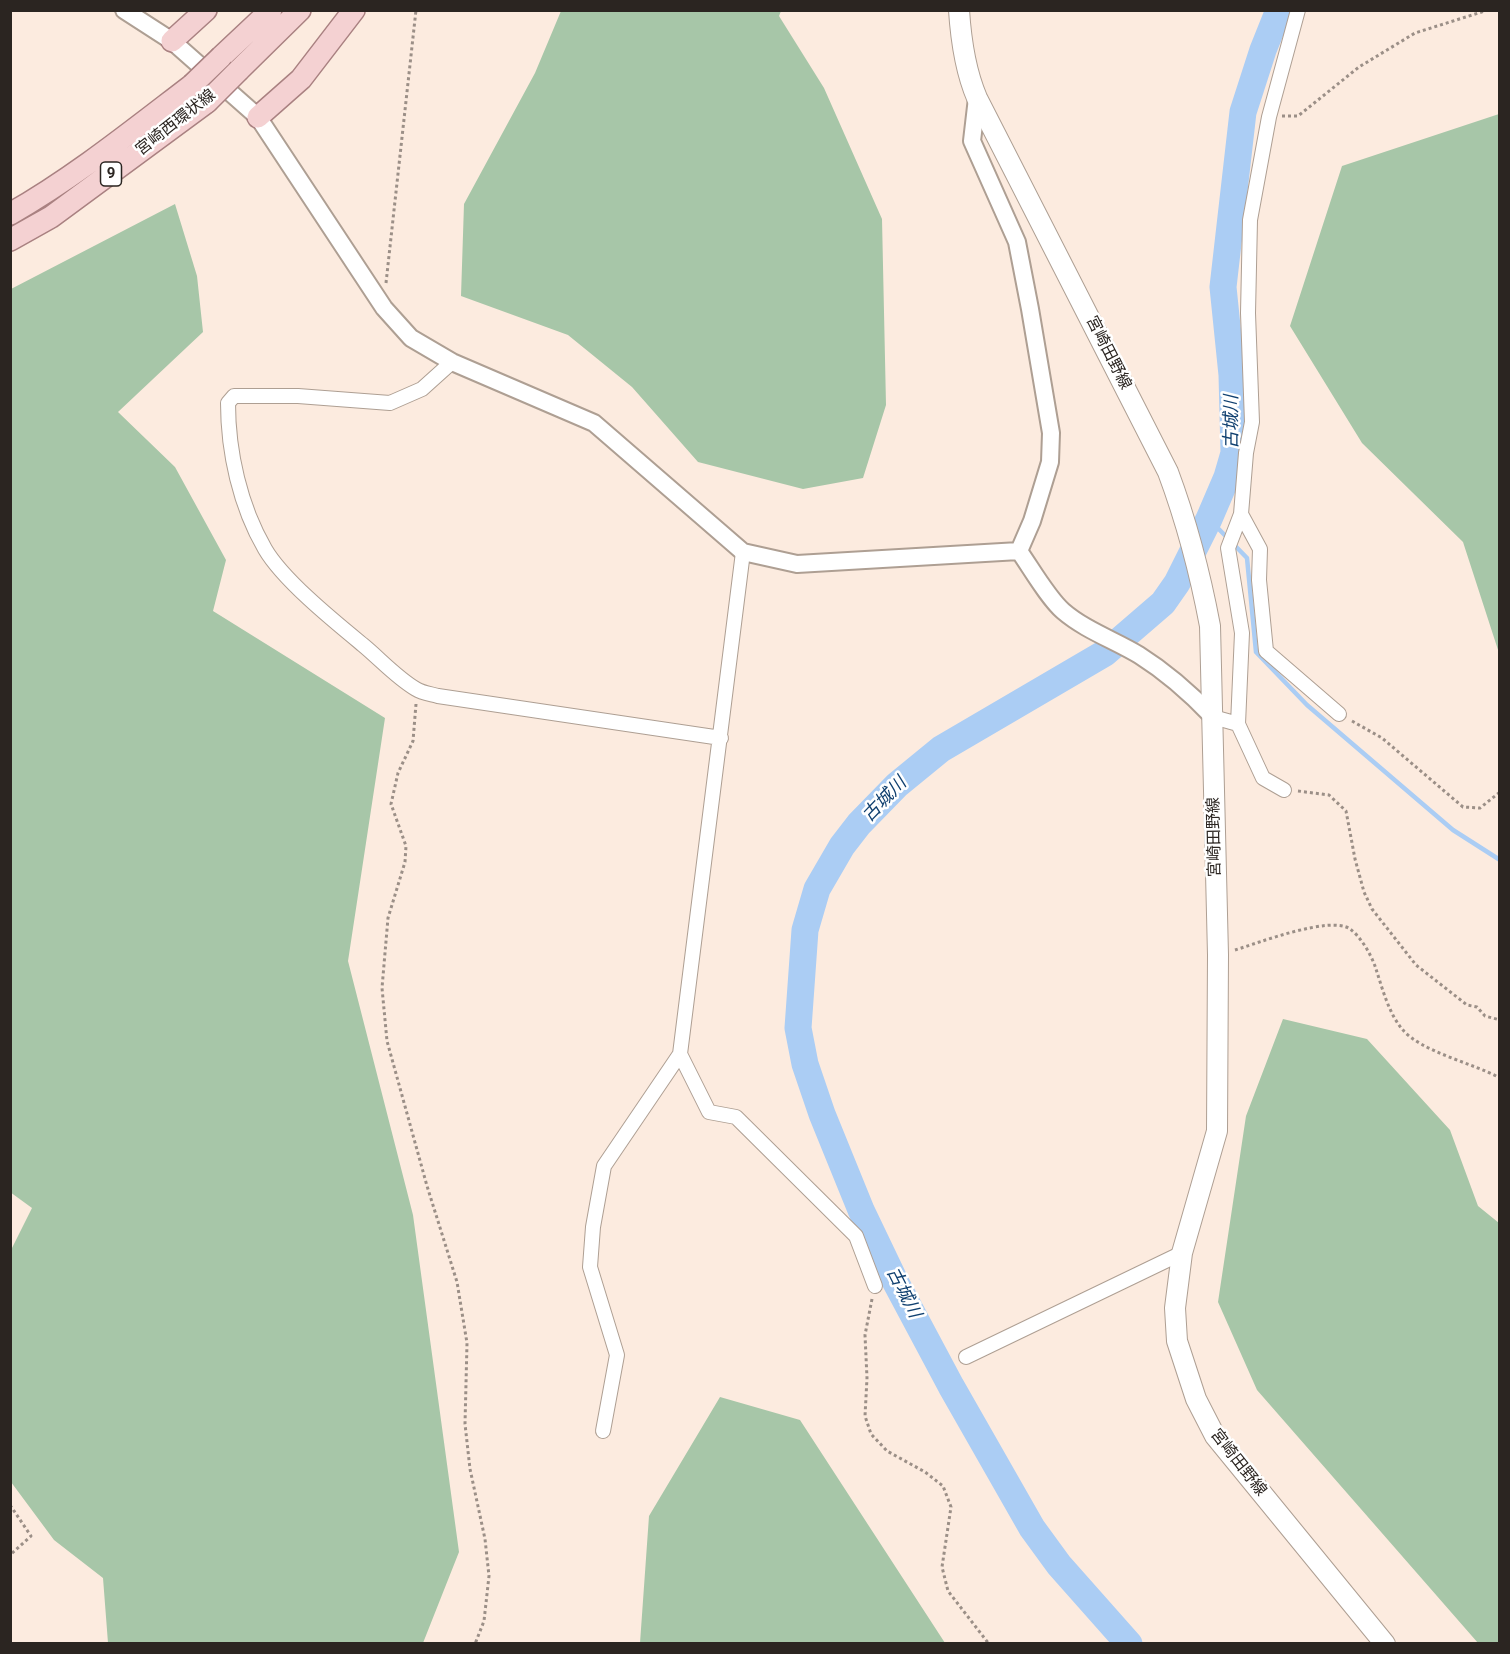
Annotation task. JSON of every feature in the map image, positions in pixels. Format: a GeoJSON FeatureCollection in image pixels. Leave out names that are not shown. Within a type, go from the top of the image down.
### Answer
{"type":"FeatureCollection","features":[{"type":"Feature","properties":{"kind":"main road"},"geometry":{"type":"LineString","coordinates":[[172,40],[206,10]]}},
{"type":"Feature","properties":{"kind":"main road","name":"宮崎西環状線"},"geometry":{"type":"LineString","coordinates":[[10,214],[34,201],[108,150],[192,85],[271,10]]}},
{"type":"Feature","properties":{"kind":"main road","name":"宮崎西環状線"},"geometry":{"type":"LineString","coordinates":[[10,240],[51,217],[207,102],[300,10]]}},
{"type":"Feature","properties":{"kind":"main road"},"geometry":{"type":"LineString","coordinates":[[258,117],[302,79],[354,10]]}},
{"type":"Feature","properties":{"kind":"main road","name":"宮崎田野線"},"geometry":{"type":"LineString","coordinates":[[959,10],[962,45],[969,80],[977,98],[1168,472],[1186,521],[1200,573],[1210,626],[1218,955],[1217,1131],[1182,1253],[1175,1308],[1177,1341],[1201,1408],[1215,1436],[1384,1644]]}},
{"type":"Feature","properties":{"kind":"street"},"geometry":{"type":"LineString","coordinates":[[124,10],[172,40],[258,117],[384,308],[411,338],[452,362],[594,423],[743,552],[796,564],[1019,551]]}},
{"type":"Feature","properties":{"kind":"street"},"geometry":{"type":"LineString","coordinates":[[1284,790],[1263,778],[1238,724],[1242,633],[1228,548],[1241,514],[1246,453],[1252,422],[1248,313],[1250,220],[1269,117],[1298,10]]}},
{"type":"Feature","properties":{"kind":"street"},"geometry":{"type":"LineString","coordinates":[[977,98],[972,141],[1017,242],[1051,433],[1050,462],[1032,521],[1019,551]]}},
{"type":"Feature","properties":{"kind":"street"},"geometry":{"type":"LineString","coordinates":[[452,362],[422,389],[390,403],[298,396],[234,396],[228,403],[228,424],[237,475],[247,512],[265,550],[288,577],[337,624],[417,690],[438,696],[721,738]]}},
{"type":"Feature","properties":{"kind":"street"},"geometry":{"type":"LineString","coordinates":[[1241,514],[1260,549],[1259,580],[1266,651],[1339,714]]}},
{"type":"Feature","properties":{"kind":"street"},"geometry":{"type":"LineString","coordinates":[[1019,551],[1062,611],[1138,654],[1185,689],[1212,717],[1238,724]]}},
{"type":"Feature","properties":{"kind":"street"},"geometry":{"type":"LineString","coordinates":[[603,1431],[616,1354],[590,1268],[592,1227],[604,1166],[681,1054],[743,552]]}},
{"type":"Feature","properties":{"kind":"street"},"geometry":{"type":"LineString","coordinates":[[681,1054],[709,1112],[736,1117],[856,1236],[875,1286]]}},
{"type":"Feature","properties":{"kind":"street"},"geometry":{"type":"LineString","coordinates":[[966,1357],[1182,1253]]}},
{"type":"Feature","properties":{"kind":"path"},"geometry":{"type":"LineString","coordinates":[[384,308],[416,10]]}},
{"type":"Feature","properties":{"kind":"path"},"geometry":{"type":"LineString","coordinates":[[1269,117],[1298,116],[1359,67],[1415,33],[1488,10]]}},
{"type":"Feature","properties":{"kind":"path"},"geometry":{"type":"LineString","coordinates":[[417,690],[413,741],[398,773],[391,804],[406,846],[405,862],[388,918],[382,988],[387,1041],[427,1186],[457,1282],[467,1343],[465,1424],[470,1469],[485,1539],[489,1576],[484,1621],[475,1644]]}},
{"type":"Feature","properties":{"kind":"path"},"geometry":{"type":"LineString","coordinates":[[1339,714],[1382,738],[1463,807],[1480,808],[1500,792]]}},
{"type":"Feature","properties":{"kind":"path"},"geometry":{"type":"LineString","coordinates":[[1284,790],[1329,795],[1346,812],[1355,859],[1364,892],[1372,909],[1416,965],[1467,1005],[1477,1007],[1485,1016],[1500,1020]]}},
{"type":"Feature","properties":{"kind":"path"},"geometry":{"type":"LineString","coordinates":[[1218,955],[1321,924],[1348,927],[1360,939],[1373,959],[1391,1011],[1403,1030],[1430,1049],[1486,1070],[1500,1078]]}},
{"type":"Feature","properties":{"kind":"path"},"geometry":{"type":"LineString","coordinates":[[875,1286],[866,1335],[865,1416],[872,1434],[887,1451],[925,1472],[943,1486],[951,1507],[942,1567],[948,1591],[989,1644]]}},
{"type":"Feature","properties":{"kind":"path"},"geometry":{"type":"LineString","coordinates":[[10,1505],[31,1536],[10,1556]]}},
{"type":"Feature","properties":{"kind":"green space"},"geometry":{"type":"Polygon","coordinates":[[[561,11],[781,11],[779,16],[824,88],[882,219],[886,405],[863,478],[803,489],[698,462],[632,387],[568,335],[461,296],[464,204],[535,73],[561,11]]]}},
{"type":"Feature","properties":{"kind":"green space"},"geometry":{"type":"Polygon","coordinates":[[[1500,114],[1499,653],[1463,542],[1362,443],[1290,326],[1342,166],[1500,114]]]}},
{"type":"Feature","properties":{"kind":"green space"},"geometry":{"type":"Polygon","coordinates":[[[175,204],[197,276],[203,332],[118,412],[175,467],[226,560],[213,611],[385,718],[348,961],[413,1215],[459,1552],[423,1643],[108,1643],[103,1578],[54,1540],[11,1482],[11,1250],[32,1208],[10,1192],[11,289],[175,204]]]}},
{"type":"Feature","properties":{"kind":"green space"},"geometry":{"type":"Polygon","coordinates":[[[1283,1019],[1367,1039],[1450,1130],[1478,1206],[1499,1223],[1499,1643],[1478,1643],[1257,1390],[1218,1302],[1246,1116],[1283,1019]]]}},
{"type":"Feature","properties":{"kind":"green space"},"geometry":{"type":"Polygon","coordinates":[[[720,1397],[800,1420],[945,1643],[640,1643],[649,1516],[720,1397]]]}},
{"type":"Feature","properties":{"kind":"waterway","name":"古城川"},"geometry":{"type":"LineString","coordinates":[[1129,1644],[1059,1565],[1032,1528],[951,1386],[895,1281],[861,1210],[822,1114],[805,1064],[798,1028],[805,930],[817,889],[842,846],[859,824],[897,785],[941,749],[1105,653],[1163,603],[1177,583],[1209,519],[1227,477],[1234,453],[1232,375],[1223,287],[1243,112],[1279,10]]}},
{"type":"Feature","properties":{"kind":"waterway"},"geometry":{"type":"LineString","coordinates":[[1209,519],[1247,558],[1256,652],[1307,705],[1453,830],[1500,860]]}}]}
